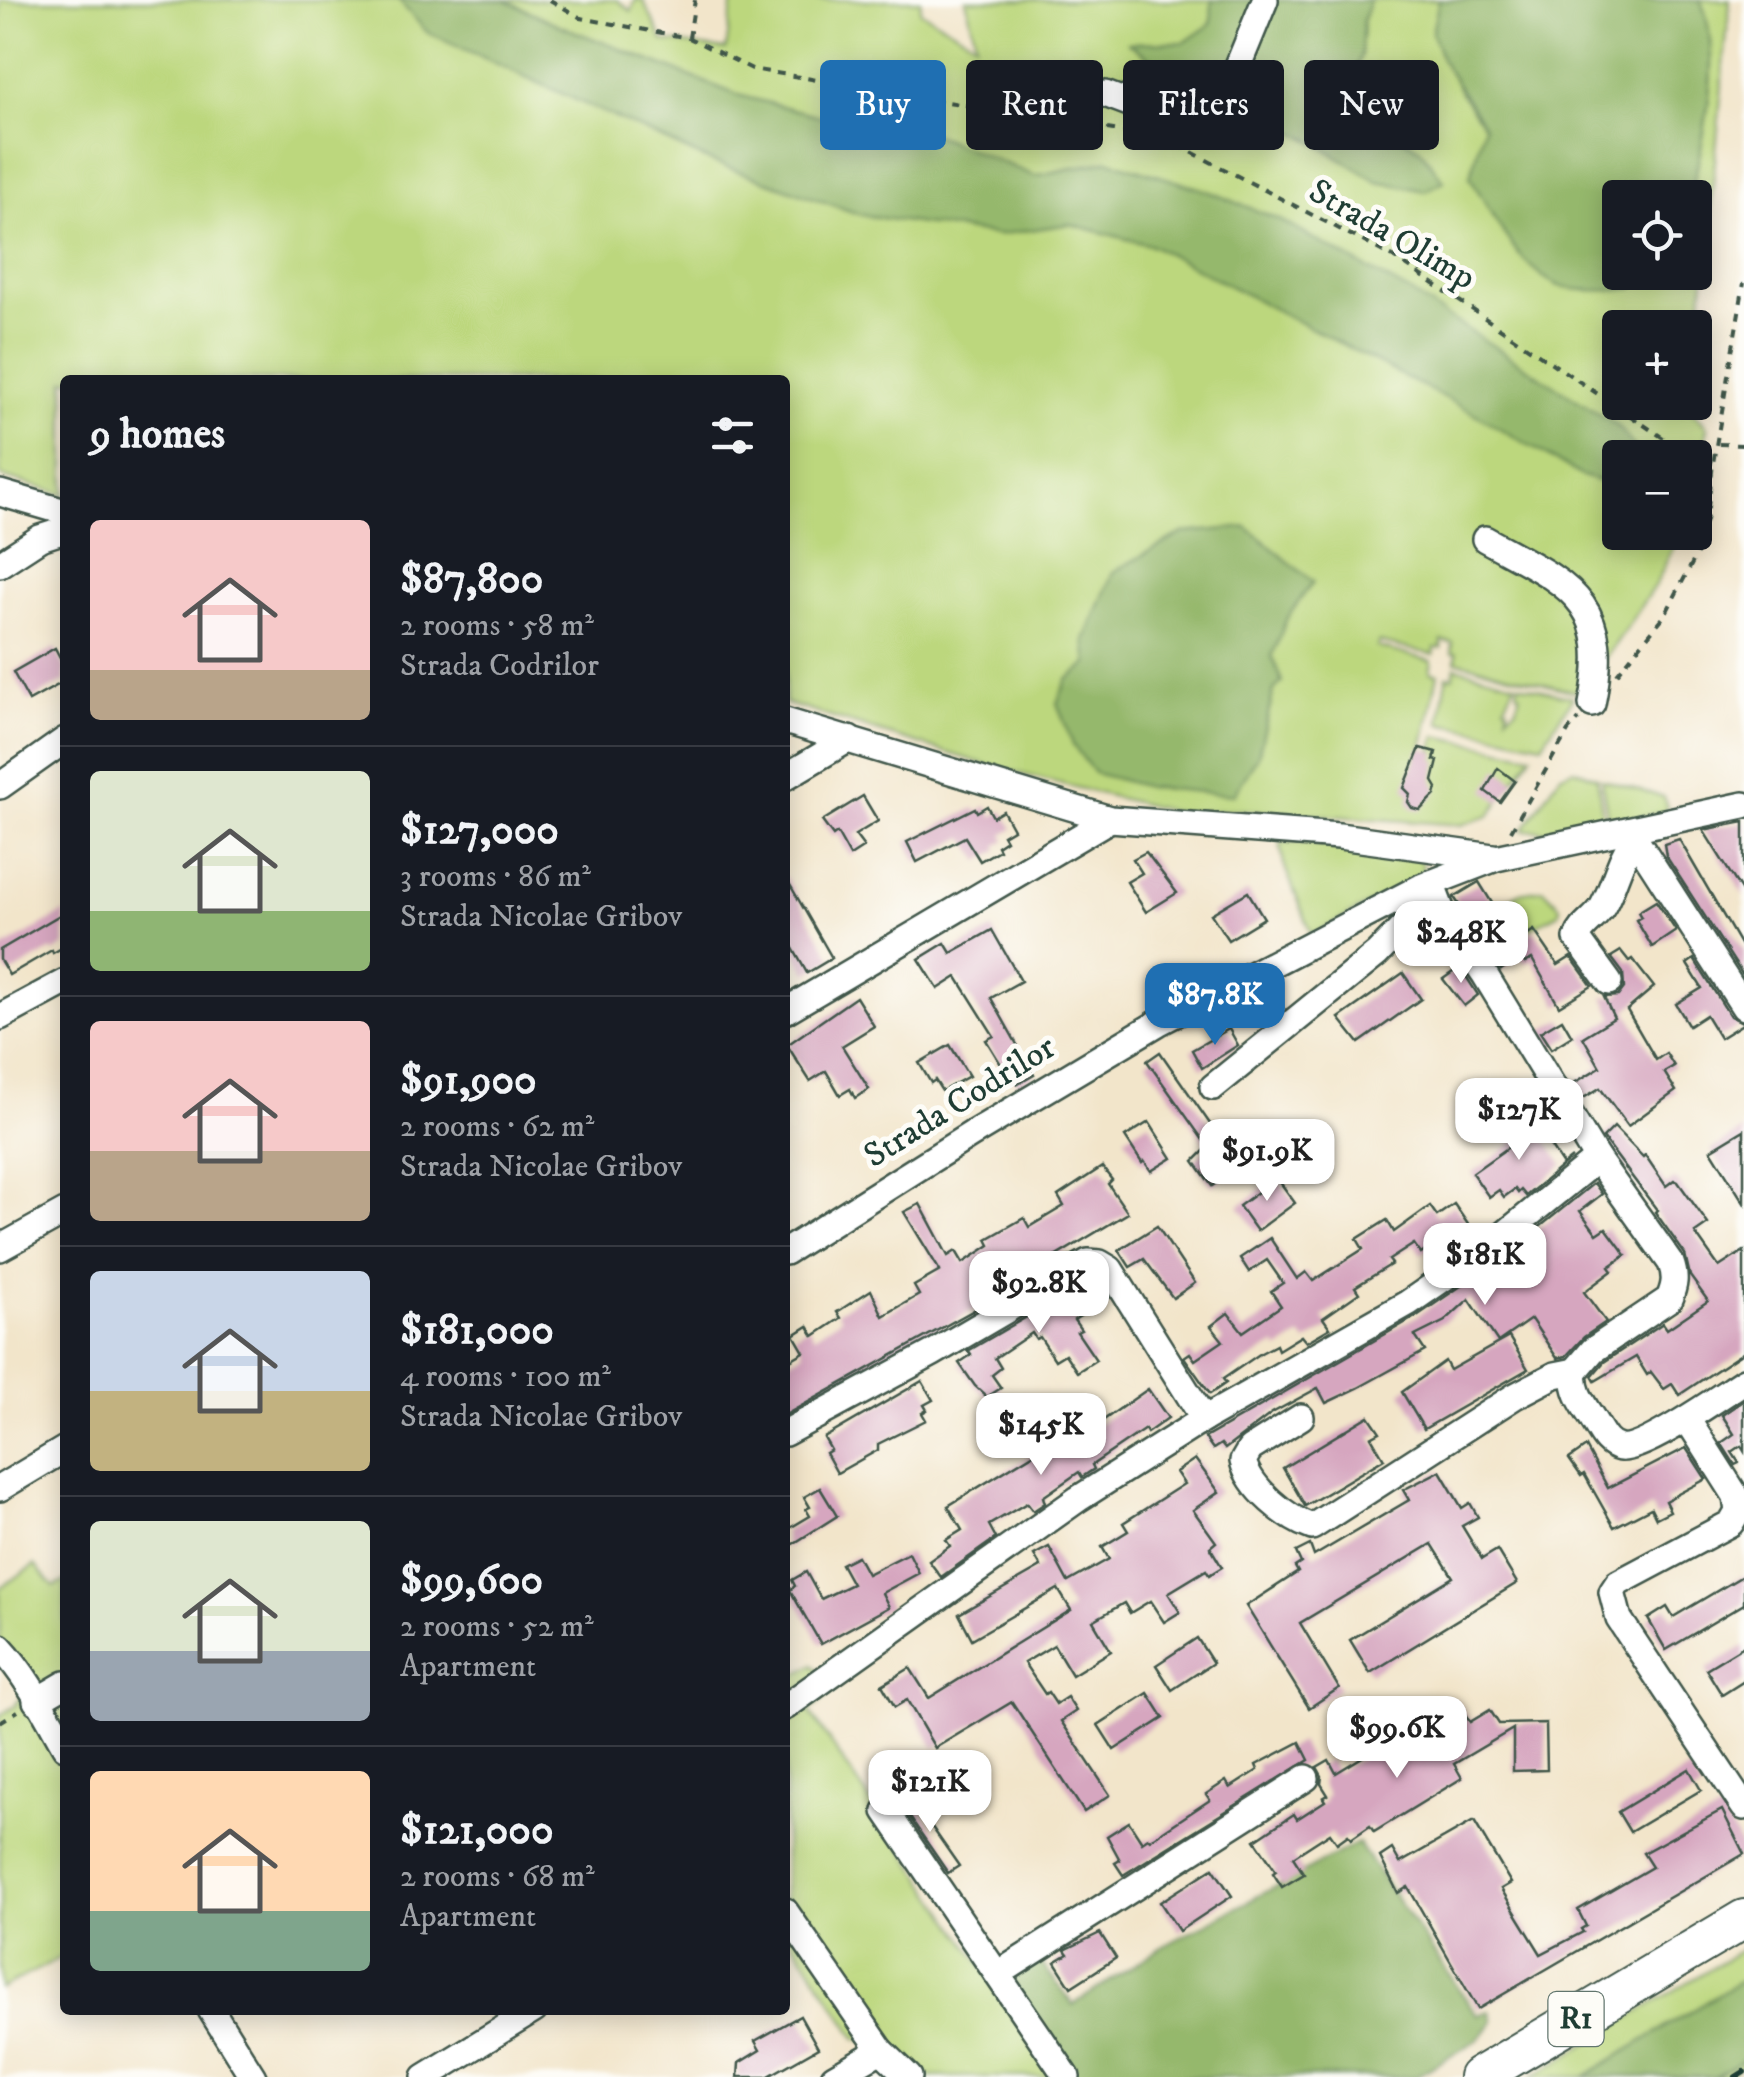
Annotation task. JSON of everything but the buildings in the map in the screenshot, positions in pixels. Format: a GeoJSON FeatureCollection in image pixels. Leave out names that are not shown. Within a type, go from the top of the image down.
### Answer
{"type":"FeatureCollection","features":[{"type":"Feature","properties":{"kind":"highway","name":"R1"},"geometry":{"type":"LineString","coordinates":[[1478,2077],[1744,1918]]}},
{"type":"Feature","properties":{"kind":"street"},"geometry":{"type":"LineString","coordinates":[[1104,94],[1182,122],[1210,124],[1217,117],[1264,0]]}},
{"type":"Feature","properties":{"kind":"street"},"geometry":{"type":"LineString","coordinates":[[0,493],[60,511]]}},
{"type":"Feature","properties":{"kind":"street"},"geometry":{"type":"LineString","coordinates":[[0,564],[40,538],[60,532]]}},
{"type":"Feature","properties":{"kind":"street"},"geometry":{"type":"LineString","coordinates":[[1484,539],[1561,582],[1584,604],[1597,639],[1598,674],[1592,704]]}},
{"type":"Feature","properties":{"kind":"street"},"geometry":{"type":"LineString","coordinates":[[790,722],[1110,819],[1339,836],[1496,858],[1632,833],[1744,805]]}},
{"type":"Feature","properties":{"kind":"street"},"geometry":{"type":"LineString","coordinates":[[790,775],[849,739]]}},
{"type":"Feature","properties":{"kind":"street"},"geometry":{"type":"LineString","coordinates":[[0,786],[60,744]]}},
{"type":"Feature","properties":{"kind":"street"},"geometry":{"type":"LineString","coordinates":[[790,1007],[1110,819]]}},
{"type":"Feature","properties":{"kind":"street"},"geometry":{"type":"LineString","coordinates":[[1609,982],[1577,938],[1580,929],[1600,912],[1632,833]]}},
{"type":"Feature","properties":{"kind":"street"},"geometry":{"type":"LineString","coordinates":[[1632,833],[1743,1006]]}},
{"type":"Feature","properties":{"kind":"street","name":"Strada Codrilor"},"geometry":{"type":"LineString","coordinates":[[790,1249],[1158,1022],[1496,858]]}},
{"type":"Feature","properties":{"kind":"street"},"geometry":{"type":"LineString","coordinates":[[1213,1088],[1376,954],[1433,891],[1597,1160],[1671,1263],[1675,1286],[1669,1299],[1593,1350],[1575,1371],[1555,1375],[1515,1396],[1312,1526],[1294,1521],[1246,1473],[1243,1461],[1250,1449],[1301,1418]]}},
{"type":"Feature","properties":{"kind":"street"},"geometry":{"type":"LineString","coordinates":[[0,1017],[60,985]]}},
{"type":"Feature","properties":{"kind":"street"},"geometry":{"type":"LineString","coordinates":[[790,1703],[1048,1520],[1204,1420],[1408,1303],[1489,1247],[1597,1160]]}},
{"type":"Feature","properties":{"kind":"street"},"geometry":{"type":"LineString","coordinates":[[0,1248],[60,1215]]}},
{"type":"Feature","properties":{"kind":"street"},"geometry":{"type":"LineString","coordinates":[[790,1430],[933,1353],[1088,1262],[1110,1269],[1204,1420]]}},
{"type":"Feature","properties":{"kind":"street"},"geometry":{"type":"LineString","coordinates":[[1575,1371],[1576,1392],[1605,1440],[1617,1447],[1632,1447],[1686,1419],[1744,1381]]}},
{"type":"Feature","properties":{"kind":"street"},"geometry":{"type":"LineString","coordinates":[[1686,1419],[1732,1489],[1738,1512],[1731,1522],[1618,1583],[1612,1592],[1619,1619],[1744,1807]]}},
{"type":"Feature","properties":{"kind":"street"},"geometry":{"type":"LineString","coordinates":[[0,1488],[60,1452]]}},
{"type":"Feature","properties":{"kind":"street"},"geometry":{"type":"LineString","coordinates":[[0,1646],[24,1673],[60,1739]]}},
{"type":"Feature","properties":{"kind":"street"},"geometry":{"type":"LineString","coordinates":[[36,1700],[60,1687]]}},
{"type":"Feature","properties":{"kind":"street"},"geometry":{"type":"LineString","coordinates":[[998,1974],[1306,1778]]}},
{"type":"Feature","properties":{"kind":"street"},"geometry":{"type":"LineString","coordinates":[[886,1811],[1067,2077]]}},
{"type":"Feature","properties":{"kind":"street"},"geometry":{"type":"LineString","coordinates":[[790,1918],[881,2050],[910,2077]]}},
{"type":"Feature","properties":{"kind":"street"},"geometry":{"type":"LineString","coordinates":[[214,2015],[253,2077]]}},
{"type":"Feature","properties":{"kind":"street"},"geometry":{"type":"LineString","coordinates":[[424,2077],[526,2015]]}},
{"type":"Feature","properties":{"kind":"street"},"geometry":{"type":"LineString","coordinates":[[834,2077],[881,2050]]}},
{"type":"Feature","properties":{"kind":"path","name":"Strada Olimp"},"geometry":{"type":"LineString","coordinates":[[550,0],[581,18],[690,38],[752,70],[1167,140],[1397,260],[1667,440]]}},
{"type":"Feature","properties":{"kind":"path"},"geometry":{"type":"LineString","coordinates":[[690,38],[694,0]]}},
{"type":"Feature","properties":{"kind":"path"},"geometry":{"type":"LineString","coordinates":[[1744,282],[1718,444],[1744,445]]}},
{"type":"Feature","properties":{"kind":"path","name":"Strada Olimp"},"geometry":{"type":"LineString","coordinates":[[1712,463],[1718,444]]}},
{"type":"Feature","properties":{"kind":"green space"},"geometry":{"type":"Polygon","coordinates":[[[0,0],[617,0],[631,11],[635,0],[643,0],[663,41],[726,50],[733,0],[921,0],[920,11],[976,43],[966,0],[1212,0],[1212,24],[1185,42],[1130,44],[1153,60],[1123,60],[1123,150],[1284,150],[1284,127],[1304,137],[1304,150],[1327,150],[1377,181],[1419,150],[1439,150],[1439,60],[1359,60],[1363,20],[1370,0],[1439,0],[1432,33],[1463,97],[1484,126],[1470,177],[1519,255],[1602,279],[1602,290],[1703,290],[1701,310],[1602,310],[1602,420],[1700,420],[1707,427],[1705,440],[1602,440],[1602,550],[1672,550],[1657,582],[1614,646],[1576,692],[1456,661],[1453,643],[1442,641],[1434,655],[1379,642],[1377,647],[1432,661],[1430,672],[1438,674],[1420,758],[1430,760],[1436,736],[1532,755],[1489,816],[1461,825],[1246,810],[1174,812],[994,767],[790,705],[790,375],[60,375],[60,494],[0,476],[0,0]]]}},
{"type":"Feature","properties":{"kind":"green space"},"geometry":{"type":"Polygon","coordinates":[[[398,0],[505,0],[738,95],[820,116],[820,150],[946,150],[946,139],[1035,176],[1108,160],[1205,190],[1278,219],[1411,293],[1602,416],[1602,420],[1616,425],[1629,440],[1602,440],[1602,482],[1582,476],[1470,411],[1153,246],[1070,224],[997,235],[861,215],[710,161],[427,32],[398,0]]]}},
{"type":"Feature","properties":{"kind":"green space"},"geometry":{"type":"Polygon","coordinates":[[[1212,0],[1370,0],[1363,20],[1359,60],[1304,60],[1304,137],[1284,127],[1284,60],[1153,60],[1129,43],[1185,42],[1211,24],[1212,0]]]}},
{"type":"Feature","properties":{"kind":"green space"},"geometry":{"type":"Polygon","coordinates":[[[1439,0],[1700,0],[1707,21],[1711,71],[1694,180],[1602,180],[1602,290],[1557,285],[1529,265],[1506,237],[1470,177],[1484,126],[1442,61],[1432,33],[1439,0]]]}},
{"type":"Feature","properties":{"kind":"green space"},"geometry":{"type":"Polygon","coordinates":[[[1700,0],[1730,0],[1712,194],[1712,180],[1694,180],[1711,71],[1707,21],[1700,0]]]}},
{"type":"Feature","properties":{"kind":"green space"},"geometry":{"type":"Polygon","coordinates":[[[1327,150],[1421,150],[1444,181],[1425,191],[1377,181],[1327,150]]]}},
{"type":"Feature","properties":{"kind":"green space"},"geometry":{"type":"Polygon","coordinates":[[[1247,527],[1313,582],[1287,618],[1272,656],[1282,682],[1274,690],[1258,756],[1233,795],[1147,787],[1094,773],[1073,745],[1057,703],[1067,680],[1088,664],[1085,640],[1113,572],[1183,533],[1247,527]]]}},
{"type":"Feature","properties":{"kind":"green space"},"geometry":{"type":"Polygon","coordinates":[[[1455,667],[1515,683],[1505,705],[1507,715],[1516,708],[1518,684],[1573,697],[1542,744],[1440,723],[1447,676],[1453,677],[1455,667]]]}},
{"type":"Feature","properties":{"kind":"green space"},"geometry":{"type":"Polygon","coordinates":[[[1574,769],[1597,777],[1604,826],[1552,832],[1523,830],[1561,774],[1574,769]]]}},
{"type":"Feature","properties":{"kind":"green space"},"geometry":{"type":"Polygon","coordinates":[[[1601,779],[1664,797],[1668,807],[1663,812],[1609,824],[1601,779]]]}},
{"type":"Feature","properties":{"kind":"green space"},"geometry":{"type":"Polygon","coordinates":[[[1280,842],[1316,843],[1420,858],[1423,869],[1420,876],[1312,935],[1284,865],[1280,842]]]}},
{"type":"Feature","properties":{"kind":"green space"},"geometry":{"type":"Polygon","coordinates":[[[1543,889],[1560,906],[1559,913],[1528,929],[1513,929],[1501,904],[1519,893],[1543,889]]]}},
{"type":"Feature","properties":{"kind":"green space"},"geometry":{"type":"Polygon","coordinates":[[[35,1565],[54,1587],[60,1584],[60,1958],[0,1989],[0,1715],[15,1706],[23,1692],[0,1656],[0,1588],[35,1565]]]}},
{"type":"Feature","properties":{"kind":"green space"},"geometry":{"type":"Polygon","coordinates":[[[813,1665],[836,1687],[809,1711],[1058,2077],[924,2077],[885,2046],[856,2038],[790,1937],[790,1678],[813,1665]]]}},
{"type":"Feature","properties":{"kind":"green space"},"geometry":{"type":"Polygon","coordinates":[[[1358,1843],[1477,2015],[1490,2011],[1493,2021],[1479,2039],[1415,2077],[1072,2077],[1010,1979],[1039,1960],[1073,2005],[1162,1947],[1358,1843]]]}},
{"type":"Feature","properties":{"kind":"green space"},"geometry":{"type":"Polygon","coordinates":[[[1744,1948],[1744,2066],[1725,2077],[1532,2077],[1744,1948]]]}},
{"type":"Feature","properties":{"kind":"green space"},"geometry":{"type":"Polygon","coordinates":[[[1744,1979],[1744,2060],[1715,2077],[1584,2077],[1744,1979]]]}},
{"type":"Feature","properties":{"kind":"railway"},"geometry":{"type":"LineString","coordinates":[[1736,2077],[1744,2072]]}}]}
